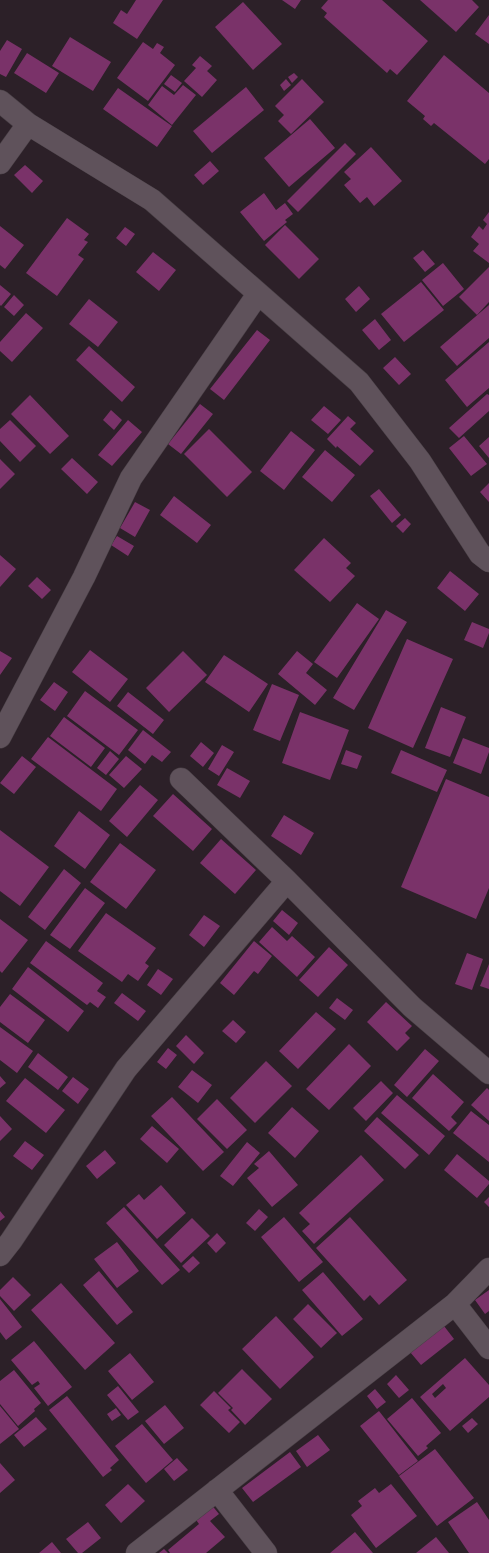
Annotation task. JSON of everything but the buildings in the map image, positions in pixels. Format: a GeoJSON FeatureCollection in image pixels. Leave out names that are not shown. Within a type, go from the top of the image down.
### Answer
{"type":"FeatureCollection","features":[{"type":"Feature","properties":{"kind":"street"},"geometry":{"type":"LineString","coordinates":[[0,101],[28,124],[152,200],[359,382],[420,461],[480,554],[489,562]]}},
{"type":"Feature","properties":{"kind":"street"},"geometry":{"type":"LineString","coordinates":[[0,163],[28,124]]}},
{"type":"Feature","properties":{"kind":"street"},"geometry":{"type":"LineString","coordinates":[[0,737],[84,577],[131,478],[258,294]]}},
{"type":"Feature","properties":{"kind":"street"},"geometry":{"type":"LineString","coordinates":[[181,779],[287,880],[412,1007],[489,1073]]}},
{"type":"Feature","properties":{"kind":"street"},"geometry":{"type":"LineString","coordinates":[[0,1255],[11,1242],[126,1069],[287,880]]}},
{"type":"Feature","properties":{"kind":"street"},"geometry":{"type":"LineString","coordinates":[[137,1553],[455,1304],[489,1269]]}},
{"type":"Feature","properties":{"kind":"street"},"geometry":{"type":"LineString","coordinates":[[455,1304],[489,1348]]}},
{"type":"Feature","properties":{"kind":"street"},"geometry":{"type":"LineString","coordinates":[[217,1490],[266,1553]]}}]}
